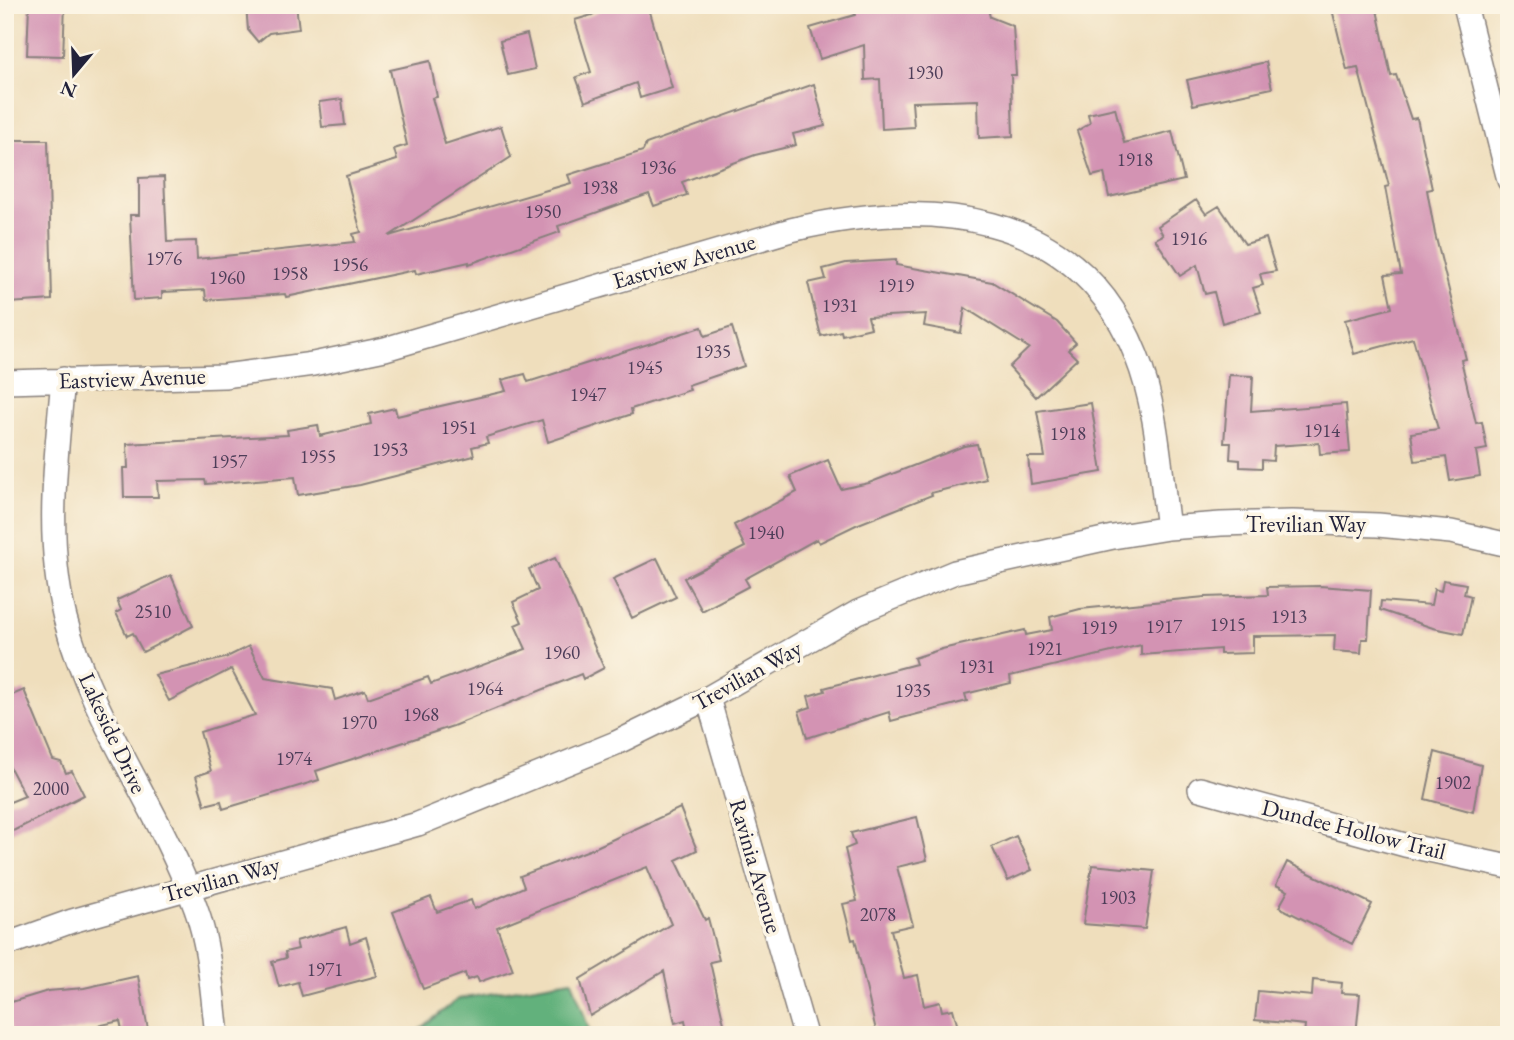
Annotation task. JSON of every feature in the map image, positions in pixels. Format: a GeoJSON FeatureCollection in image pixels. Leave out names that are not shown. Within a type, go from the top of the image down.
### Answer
{"type":"FeatureCollection","features":[{"type":"Feature","properties":{"kind":"street"},"geometry":{"type":"LineString","coordinates":[[1465,5],[1509,180]]}},
{"type":"Feature","properties":{"kind":"street","name":"Eastview Avenue"},"geometry":{"type":"LineString","coordinates":[[5,383],[63,379],[224,376],[313,364],[385,349],[803,227],[840,219],[896,213],[948,215],[980,221],[1030,239],[1080,273],[1105,298],[1127,334],[1147,389],[1168,528]]}},
{"type":"Feature","properties":{"kind":"street","name":"Lakeside Drive"},"geometry":{"type":"LineString","coordinates":[[63,379],[53,486],[55,564],[66,619],[102,718],[177,861],[187,888],[198,919],[217,1035]]}},
{"type":"Feature","properties":{"kind":"street","name":"Trevilian Way"},"geometry":{"type":"LineString","coordinates":[[5,945],[72,921],[418,824],[616,743],[708,698],[858,612],[955,572],[1168,528],[1292,522],[1378,525],[1451,532],[1509,545]]}},
{"type":"Feature","properties":{"kind":"street","name":"Ravinia Avenue"},"geometry":{"type":"LineString","coordinates":[[708,698],[805,1035]]}},
{"type":"Feature","properties":{"kind":"street","name":"Dundee Hollow Trail"},"geometry":{"type":"LineString","coordinates":[[1200,789],[1405,845],[1509,867]]}},
{"type":"Feature","properties":{"kind":"green space"},"geometry":{"type":"Polygon","coordinates":[[[572,980],[591,1035],[413,1035],[458,999],[572,980]]]}},
{"type":"Feature","properties":{"kind":"building"},"geometry":{"type":"Polygon","coordinates":[[[29,5],[65,5],[63,56],[27,55],[29,5]]]}},
{"type":"Feature","properties":{"kind":"building"},"geometry":{"type":"Polygon","coordinates":[[[246,5],[296,5],[299,29],[269,33],[258,42],[248,30],[246,5]]]}},
{"type":"Feature","properties":{"kind":"building"},"geometry":{"type":"Polygon","coordinates":[[[608,5],[648,5],[672,88],[640,98],[636,83],[585,102],[576,77],[591,72],[575,20],[592,15],[608,5]]]}},
{"type":"Feature","properties":{"kind":"building"},"geometry":{"type":"Polygon","coordinates":[[[855,5],[987,5],[990,17],[1013,26],[1016,75],[1011,75],[1013,136],[979,138],[978,100],[912,102],[914,127],[882,129],[880,79],[865,80],[864,45],[820,59],[810,28],[855,15],[855,5]]]}},
{"type":"Feature","properties":{"kind":"building"},"geometry":{"type":"Polygon","coordinates":[[[1331,5],[1376,5],[1391,76],[1396,75],[1411,119],[1417,118],[1432,189],[1427,190],[1435,234],[1466,359],[1461,360],[1476,423],[1482,422],[1487,449],[1476,451],[1480,476],[1450,481],[1446,457],[1415,461],[1411,433],[1438,429],[1413,338],[1354,354],[1345,320],[1392,308],[1385,275],[1401,274],[1385,187],[1389,186],[1358,68],[1347,70],[1331,5]]]}},
{"type":"Feature","properties":{"kind":"building"},"geometry":{"type":"Polygon","coordinates":[[[527,34],[535,69],[508,75],[500,41],[527,34]]]}},
{"type":"Feature","properties":{"kind":"building"},"geometry":{"type":"Polygon","coordinates":[[[430,61],[437,97],[432,98],[445,144],[501,126],[511,157],[389,236],[571,183],[568,175],[643,151],[646,144],[814,84],[825,126],[793,134],[796,145],[755,155],[682,182],[687,195],[654,206],[649,194],[558,226],[560,232],[469,264],[416,274],[415,270],[286,297],[285,294],[206,300],[205,290],[162,292],[162,298],[134,300],[130,215],[139,215],[139,178],[164,177],[167,242],[196,241],[197,259],[355,242],[353,234],[361,232],[346,176],[397,160],[394,149],[407,145],[390,70],[430,61]]]}},
{"type":"Feature","properties":{"kind":"building"},"geometry":{"type":"Polygon","coordinates":[[[1266,62],[1272,88],[1193,105],[1187,80],[1266,62]]]}},
{"type":"Feature","properties":{"kind":"building"},"geometry":{"type":"Polygon","coordinates":[[[342,99],[345,125],[322,127],[319,102],[342,99]]]}},
{"type":"Feature","properties":{"kind":"building"},"geometry":{"type":"Polygon","coordinates":[[[1115,108],[1124,143],[1172,131],[1184,180],[1109,197],[1104,173],[1092,176],[1077,131],[1090,123],[1088,114],[1115,108]]]}},
{"type":"Feature","properties":{"kind":"building"},"geometry":{"type":"Polygon","coordinates":[[[5,140],[48,140],[52,300],[9,303],[5,240],[5,140]]]}},
{"type":"Feature","properties":{"kind":"building"},"geometry":{"type":"Polygon","coordinates":[[[1196,200],[1206,214],[1219,206],[1245,244],[1266,238],[1276,271],[1260,274],[1263,285],[1253,288],[1261,312],[1222,323],[1214,292],[1205,294],[1197,265],[1180,276],[1155,239],[1163,235],[1158,226],[1196,200]]]}},
{"type":"Feature","properties":{"kind":"building"},"geometry":{"type":"Polygon","coordinates":[[[896,260],[896,265],[992,282],[1057,322],[1076,343],[1068,350],[1077,359],[1036,397],[1009,367],[1029,348],[965,308],[961,333],[924,326],[926,314],[868,317],[871,328],[842,335],[841,331],[821,336],[808,283],[826,279],[823,269],[846,263],[896,260]]]}},
{"type":"Feature","properties":{"kind":"building"},"geometry":{"type":"Polygon","coordinates":[[[702,327],[705,336],[732,327],[744,366],[688,385],[690,390],[631,409],[632,414],[548,442],[542,420],[486,437],[488,443],[472,447],[474,456],[360,485],[298,495],[295,477],[206,484],[205,480],[157,481],[158,497],[124,497],[123,468],[128,468],[127,444],[288,435],[287,430],[318,425],[320,436],[371,424],[369,414],[395,408],[397,416],[506,391],[502,380],[525,374],[528,382],[702,327]]]}},
{"type":"Feature","properties":{"kind":"building"},"geometry":{"type":"Polygon","coordinates":[[[1229,375],[1253,376],[1251,411],[1346,404],[1350,452],[1320,454],[1319,443],[1274,446],[1273,461],[1262,460],[1262,468],[1240,467],[1240,460],[1230,459],[1231,443],[1224,443],[1229,375]]]}},
{"type":"Feature","properties":{"kind":"building"},"geometry":{"type":"Polygon","coordinates":[[[1091,403],[1102,472],[1031,484],[1028,457],[1045,457],[1037,411],[1091,403]]]}},
{"type":"Feature","properties":{"kind":"building"},"geometry":{"type":"Polygon","coordinates":[[[977,444],[986,479],[931,493],[932,495],[856,525],[819,543],[817,539],[745,579],[749,586],[702,611],[684,578],[745,547],[734,525],[797,492],[790,476],[828,460],[841,489],[869,483],[964,446],[977,444]]]}},
{"type":"Feature","properties":{"kind":"building"},"geometry":{"type":"Polygon","coordinates":[[[555,558],[604,668],[583,679],[581,674],[453,726],[316,771],[319,780],[223,809],[221,801],[205,805],[196,776],[211,771],[200,732],[255,715],[231,669],[169,701],[155,675],[225,658],[249,646],[265,678],[332,689],[335,700],[365,690],[368,698],[428,677],[431,684],[526,649],[515,625],[522,622],[513,602],[538,590],[529,569],[555,558]]]}},
{"type":"Feature","properties":{"kind":"building"},"geometry":{"type":"Polygon","coordinates":[[[657,558],[676,597],[632,618],[613,579],[657,558]]]}},
{"type":"Feature","properties":{"kind":"building"},"geometry":{"type":"Polygon","coordinates":[[[171,575],[193,626],[143,652],[133,633],[127,636],[116,613],[121,610],[117,600],[171,575]]]}},
{"type":"Feature","properties":{"kind":"building"},"geometry":{"type":"Polygon","coordinates":[[[1443,580],[1466,584],[1464,594],[1471,596],[1463,634],[1433,628],[1380,610],[1381,601],[1431,605],[1434,589],[1441,591],[1443,580]]]}},
{"type":"Feature","properties":{"kind":"building"},"geometry":{"type":"Polygon","coordinates":[[[1320,586],[1371,590],[1368,639],[1362,639],[1361,653],[1334,651],[1335,635],[1253,636],[1253,653],[1220,654],[1220,649],[1141,655],[1141,645],[1010,676],[1011,683],[965,694],[967,701],[891,721],[889,712],[807,738],[799,711],[811,707],[808,696],[825,691],[824,688],[916,664],[914,658],[942,649],[1025,630],[1026,635],[1052,630],[1050,617],[1080,609],[1205,597],[1268,595],[1267,587],[1320,586]]]}},
{"type":"Feature","properties":{"kind":"building"},"geometry":{"type":"Polygon","coordinates":[[[24,690],[53,760],[61,762],[66,773],[72,771],[84,795],[5,835],[5,804],[25,796],[5,758],[5,698],[24,690]]]}},
{"type":"Feature","properties":{"kind":"building"},"geometry":{"type":"Polygon","coordinates":[[[1435,752],[1481,765],[1473,812],[1425,799],[1435,752]]]}},
{"type":"Feature","properties":{"kind":"building"},"geometry":{"type":"Polygon","coordinates":[[[680,808],[697,850],[676,860],[705,920],[708,918],[719,960],[710,962],[725,1028],[688,1035],[685,1020],[675,1023],[664,971],[590,1016],[580,979],[671,924],[647,867],[497,927],[513,970],[479,982],[477,977],[467,980],[465,973],[423,989],[393,912],[431,897],[437,912],[471,900],[474,909],[524,887],[520,876],[592,849],[680,808]]]}},
{"type":"Feature","properties":{"kind":"building"},"geometry":{"type":"Polygon","coordinates":[[[917,817],[927,860],[897,867],[913,925],[891,930],[904,978],[918,975],[924,1006],[940,1002],[942,1011],[953,1009],[960,1035],[877,1035],[855,939],[852,940],[843,904],[857,901],[845,849],[855,845],[851,833],[917,817]]]}},
{"type":"Feature","properties":{"kind":"building"},"geometry":{"type":"Polygon","coordinates":[[[1016,836],[1032,870],[1008,881],[992,847],[1016,836]]]}},
{"type":"Feature","properties":{"kind":"building"},"geometry":{"type":"Polygon","coordinates":[[[1287,862],[1372,904],[1352,944],[1279,907],[1288,891],[1276,885],[1287,862]]]}},
{"type":"Feature","properties":{"kind":"building"},"geometry":{"type":"Polygon","coordinates":[[[1092,865],[1154,871],[1145,929],[1083,924],[1092,865]]]}},
{"type":"Feature","properties":{"kind":"building"},"geometry":{"type":"Polygon","coordinates":[[[346,927],[350,943],[366,937],[377,976],[302,996],[298,982],[279,987],[272,962],[286,958],[285,952],[298,949],[296,941],[346,927]]]}},
{"type":"Feature","properties":{"kind":"building"},"geometry":{"type":"Polygon","coordinates":[[[138,976],[149,1035],[123,1035],[120,1021],[56,1035],[12,1035],[5,1004],[48,991],[84,988],[138,976]]]}},
{"type":"Feature","properties":{"kind":"building"},"geometry":{"type":"Polygon","coordinates":[[[1313,980],[1342,983],[1341,993],[1360,994],[1356,1035],[1304,1035],[1305,1025],[1255,1020],[1258,991],[1312,996],[1313,980]]]}}]}
